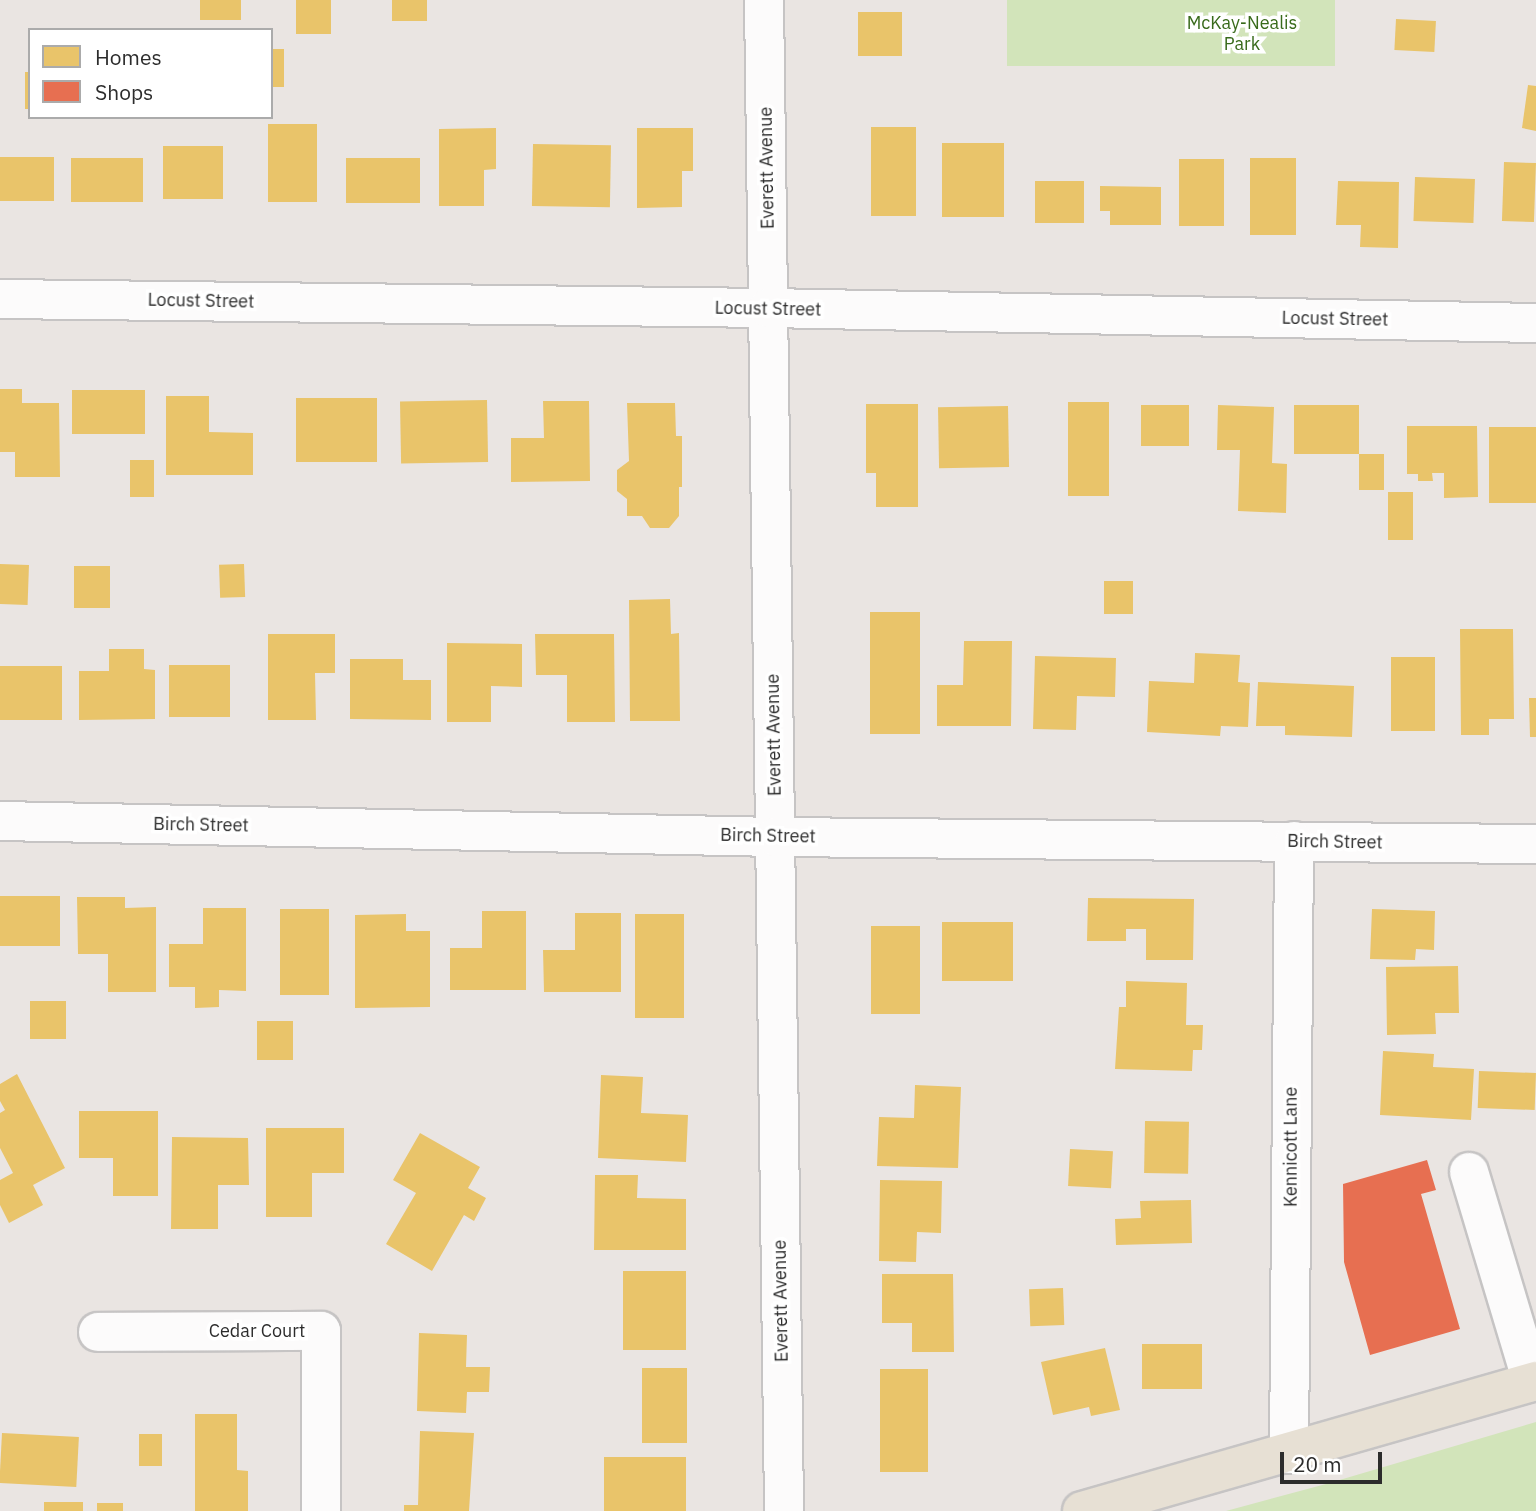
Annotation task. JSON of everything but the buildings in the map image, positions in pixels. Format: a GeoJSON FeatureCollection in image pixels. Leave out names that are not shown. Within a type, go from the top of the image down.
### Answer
{"type":"FeatureCollection","features":[{"type":"Feature","properties":{"kind":"main road"},"geometry":{"type":"LineString","coordinates":[[1082,1511],[1534,1382]]}},
{"type":"Feature","properties":{"kind":"street","name":"Everett Avenue"},"geometry":{"type":"LineString","coordinates":[[764,0],[784,1511]]}},
{"type":"Feature","properties":{"kind":"street","name":"Locust Street"},"geometry":{"type":"LineString","coordinates":[[0,299],[768,308],[1536,323]]}},
{"type":"Feature","properties":{"kind":"street","name":"Birch Street"},"geometry":{"type":"LineString","coordinates":[[0,821],[775,837],[1536,844]]}},
{"type":"Feature","properties":{"kind":"street","name":"Kennicott Lane"},"geometry":{"type":"LineString","coordinates":[[1289,1454],[1294,841]]}},
{"type":"Feature","properties":{"kind":"street"},"geometry":{"type":"LineString","coordinates":[[1469,1172],[1534,1382]]}},
{"type":"Feature","properties":{"kind":"street","name":"Cedar Court"},"geometry":{"type":"LineString","coordinates":[[98,1332],[321,1331],[321,1511]]}},
{"type":"Feature","properties":{"kind":"green space","name":"McKay-Nealis Park"},"geometry":{"type":"Polygon","coordinates":[[[1007,0],[1335,0],[1335,66],[1007,66],[1007,0]]]}},
{"type":"Feature","properties":{"kind":"green space"},"geometry":{"type":"Polygon","coordinates":[[[1536,1422],[1536,1511],[1226,1511],[1326,1484],[1536,1422]]]}}]}
